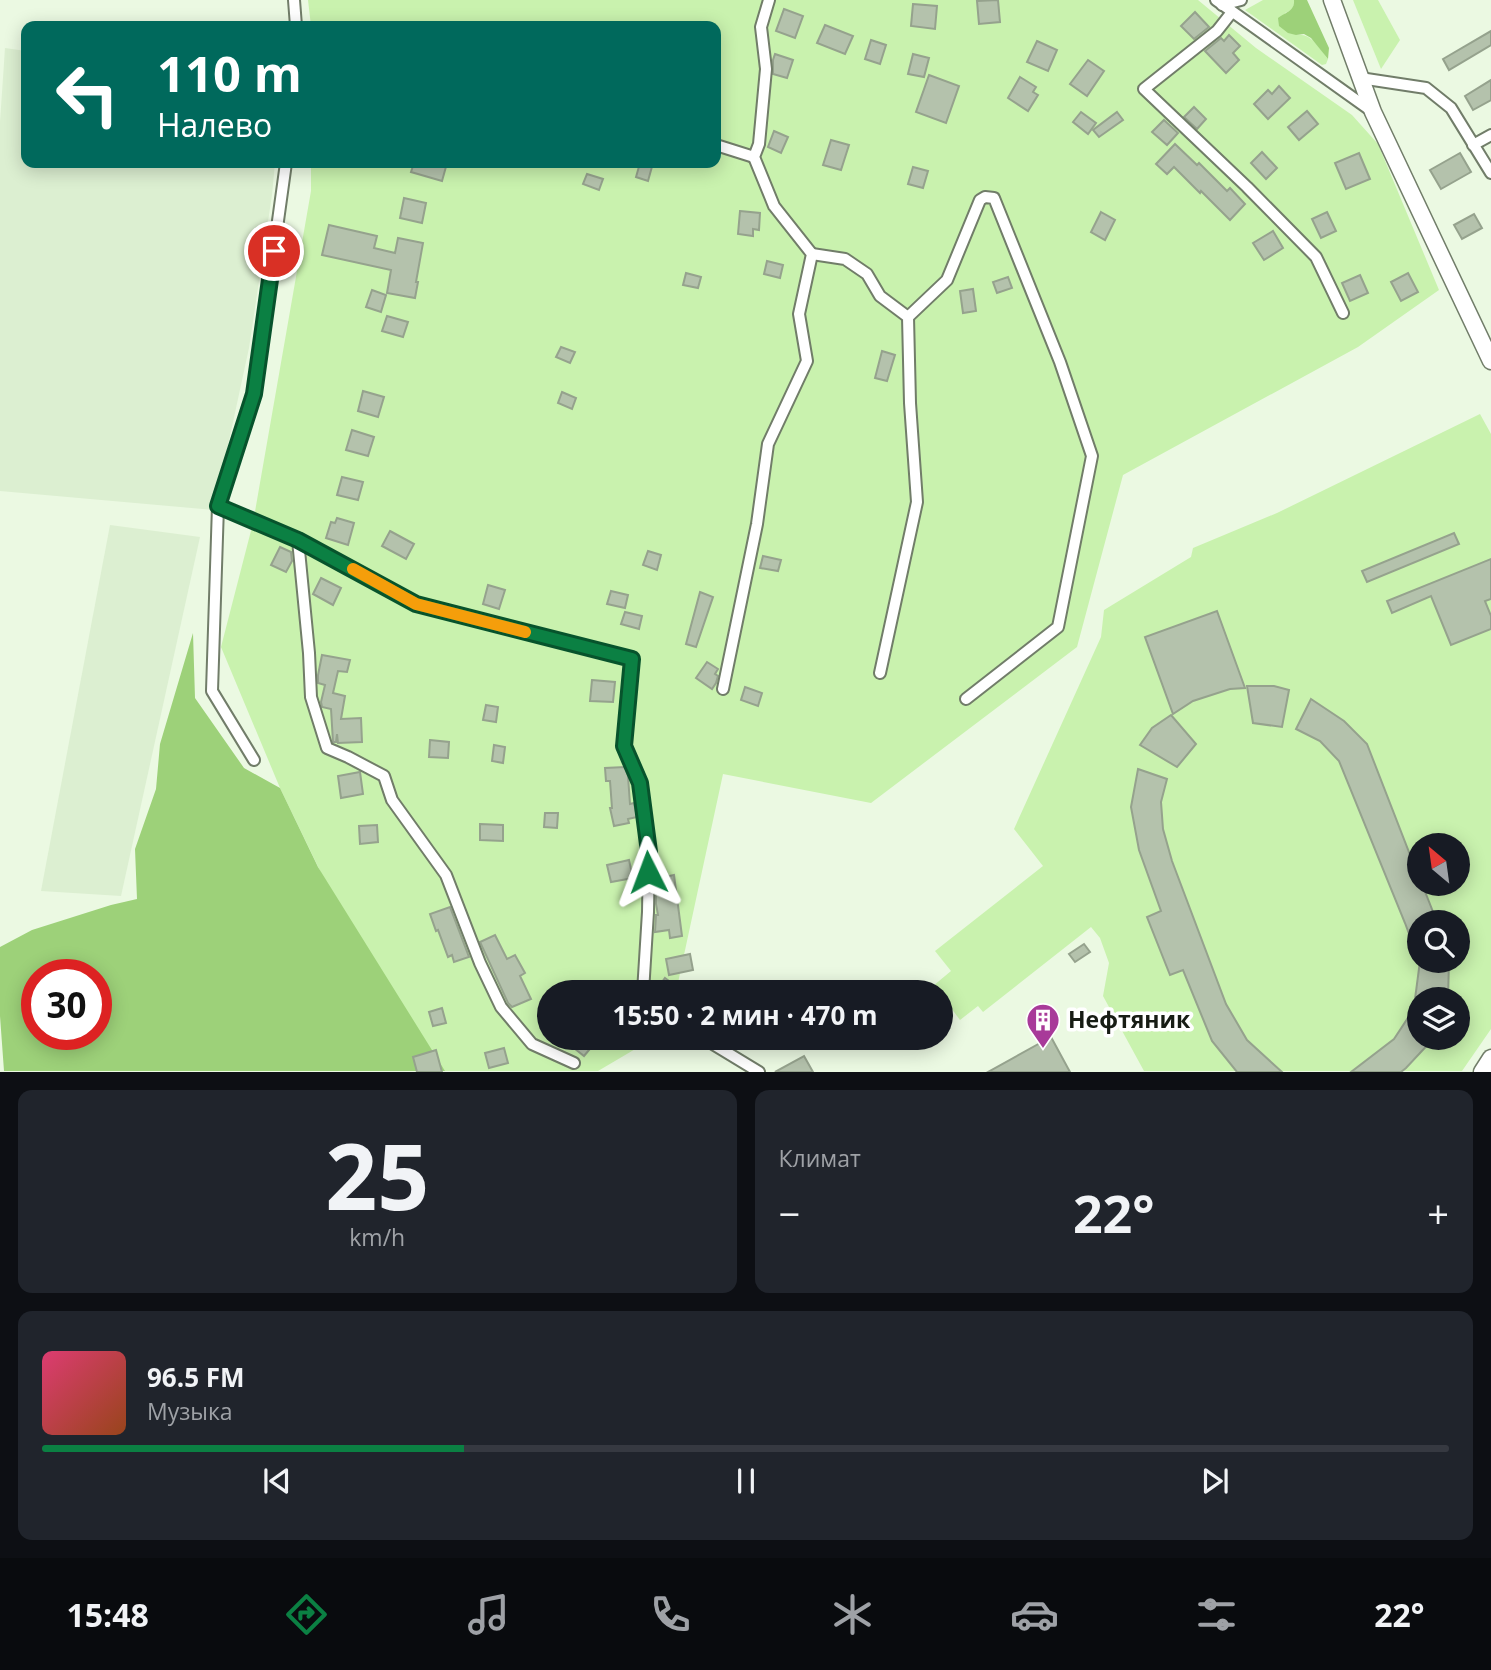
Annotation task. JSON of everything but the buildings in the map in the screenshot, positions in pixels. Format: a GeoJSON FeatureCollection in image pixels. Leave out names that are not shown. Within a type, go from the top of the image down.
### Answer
{"type":"FeatureCollection","features":[{"type":"Feature","properties":{"kind":"main road"},"geometry":{"type":"LineString","coordinates":[[1332,0],[1373,112],[1491,360]]}},
{"type":"Feature","properties":{"kind":"main road"},"geometry":{"type":"LineString","coordinates":[[1482,1072],[1491,1058]]}},
{"type":"Feature","properties":{"kind":"street"},"geometry":{"type":"LineString","coordinates":[[294,0],[296,21]]}},
{"type":"Feature","properties":{"kind":"street"},"geometry":{"type":"LineString","coordinates":[[769,0],[761,27],[766,69],[759,144],[754,157],[775,206],[812,254],[845,260],[867,274],[880,296],[908,317]]}},
{"type":"Feature","properties":{"kind":"street"},"geometry":{"type":"LineString","coordinates":[[1219,3],[1241,0]]}},
{"type":"Feature","properties":{"kind":"street"},"geometry":{"type":"LineString","coordinates":[[1219,3],[1373,112]]}},
{"type":"Feature","properties":{"kind":"street"},"geometry":{"type":"LineString","coordinates":[[1232,12],[1217,31],[1144,89],[1247,187],[1315,257],[1343,313]]}},
{"type":"Feature","properties":{"kind":"street"},"geometry":{"type":"LineString","coordinates":[[1360,78],[1426,88],[1451,108],[1491,173]]}},
{"type":"Feature","properties":{"kind":"street"},"geometry":{"type":"LineString","coordinates":[[1474,145],[1491,135]]}},
{"type":"Feature","properties":{"kind":"street"},"geometry":{"type":"LineString","coordinates":[[721,147],[754,157]]}},
{"type":"Feature","properties":{"kind":"street"},"geometry":{"type":"LineString","coordinates":[[254,760],[212,691],[218,506],[254,394],[285,168]]}},
{"type":"Feature","properties":{"kind":"street"},"geometry":{"type":"LineString","coordinates":[[880,673],[917,502],[910,403],[908,317],[947,280],[981,200],[985,197],[994,198],[1060,362],[1092,456],[1058,627],[966,699]]}},
{"type":"Feature","properties":{"kind":"street"},"geometry":{"type":"LineString","coordinates":[[723,688],[757,524],[768,444],[807,361],[799,313],[812,254]]}},
{"type":"Feature","properties":{"kind":"street"},"geometry":{"type":"LineString","coordinates":[[218,506],[298,540],[416,604],[632,659],[624,746],[640,783],[649,852],[644,980]]}},
{"type":"Feature","properties":{"kind":"street"},"geometry":{"type":"LineString","coordinates":[[298,540],[312,697],[327,748],[384,776],[392,800],[446,875],[480,963],[501,1007],[532,1044],[573,1063]]}},
{"type":"Feature","properties":{"kind":"street"},"geometry":{"type":"LineString","coordinates":[[723,1050],[759,1072]]}},
{"type":"Feature","properties":{"kind":"shaded area"},"geometry":{"type":"Polygon","coordinates":[[[5,48],[21,50],[21,168],[275,168],[249,348],[214,510],[0,491],[0,122],[5,48]]]}},
{"type":"Feature","properties":{"kind":"shaded area"},"geometry":{"type":"Polygon","coordinates":[[[110,525],[200,537],[121,896],[41,891],[110,525]]]}},
{"type":"Feature","properties":{"kind":"green space"},"geometry":{"type":"Polygon","coordinates":[[[308,0],[1198,0],[1256,48],[1352,115],[1378,144],[1439,290],[1358,347],[1123,475],[1077,647],[871,803],[723,774],[679,980],[537,980],[537,1050],[634,1050],[598,1071],[417,1071],[280,788],[221,647],[253,523],[311,191],[311,168],[721,168],[721,21],[310,21],[308,0]]]}},
{"type":"Feature","properties":{"kind":"green space"},"geometry":{"type":"Polygon","coordinates":[[[1263,0],[1294,0],[1292,10],[1285,13],[1296,35],[1306,36],[1315,42],[1328,59],[1326,64],[1322,65],[1245,10],[1263,0]]]}},
{"type":"Feature","properties":{"kind":"green space"},"geometry":{"type":"Polygon","coordinates":[[[1294,0],[1307,0],[1329,48],[1328,59],[1311,38],[1304,34],[1288,33],[1279,26],[1278,18],[1291,9],[1294,0]]]}},
{"type":"Feature","properties":{"kind":"green space"},"geometry":{"type":"Polygon","coordinates":[[[1353,0],[1378,0],[1400,40],[1381,69],[1353,0]]]}},
{"type":"Feature","properties":{"kind":"green space"},"geometry":{"type":"Polygon","coordinates":[[[1480,414],[1491,434],[1491,1029],[1462,1071],[1144,1071],[1103,996],[1109,963],[1100,938],[1091,927],[983,1012],[978,1006],[960,1020],[953,1011],[953,980],[940,980],[951,971],[935,951],[1043,866],[1014,829],[1101,637],[1104,610],[1191,557],[1193,548],[1277,513],[1480,414]]]}},
{"type":"Feature","properties":{"kind":"green space"},"geometry":{"type":"Polygon","coordinates":[[[193,633],[195,698],[244,768],[280,788],[318,867],[445,1071],[4,1071],[0,1016],[0,947],[32,930],[137,899],[135,849],[156,789],[160,744],[193,633]]]}},
{"type":"Feature","properties":{"kind":"slow traffic"},"geometry":{"type":"LineString","coordinates":[[353,569],[416,604],[525,632]]}},
{"type":"Feature","properties":{"kind":"place","name":"Нефтяник"},"geometry":{"type":"Point","coordinates":[1043,1050]}},
{"type":"Feature","properties":{"kind":"route"},"geometry":{"type":"LineString","coordinates":[[274,251],[254,394],[218,506],[298,540],[416,604],[632,659],[624,746],[640,783],[649,852],[648,872]]}}]}
